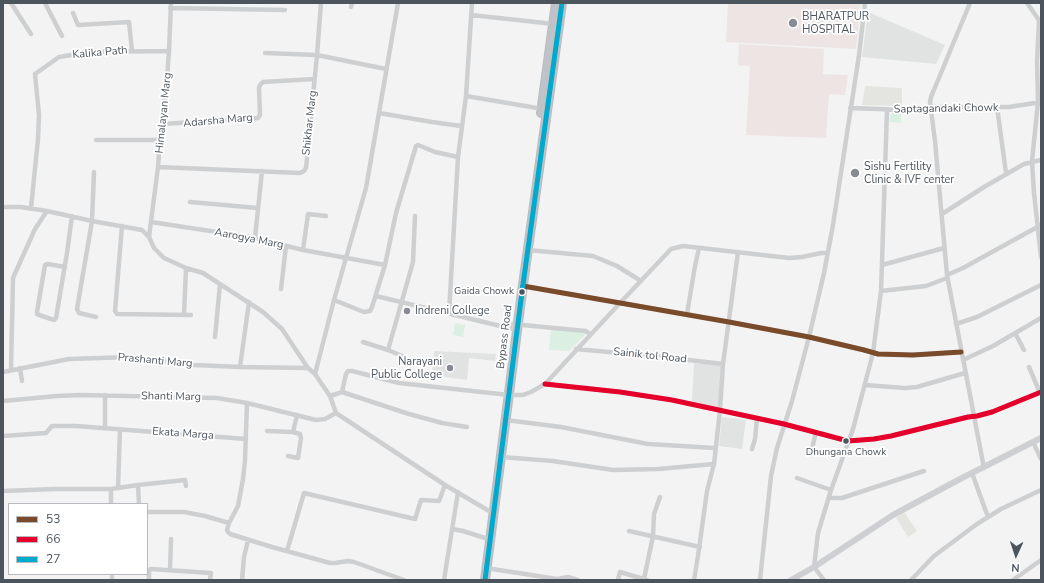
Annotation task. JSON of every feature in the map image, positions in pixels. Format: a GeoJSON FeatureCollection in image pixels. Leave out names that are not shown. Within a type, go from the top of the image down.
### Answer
{"type":"FeatureCollection","features":[{"type":"Feature","properties":{"kind":"highway","name":"Bypass Road"},"geometry":{"type":"LineString","coordinates":[[479,580],[507,395],[544,109],[556,3]]}},
{"type":"Feature","properties":{"kind":"highway","name":"Bypass Road"},"geometry":{"type":"LineString","coordinates":[[544,109],[562,3]]}},
{"type":"Feature","properties":{"kind":"highway","name":"Bypass Road"},"geometry":{"type":"LineString","coordinates":[[515,327],[528,250],[533,192]]}},
{"type":"Feature","properties":{"kind":"highway","name":"Bypass Road"},"geometry":{"type":"LineString","coordinates":[[485,580],[506,420],[507,395]]}},
{"type":"Feature","properties":{"kind":"street"},"geometry":{"type":"LineString","coordinates":[[11,3],[31,34]]}},
{"type":"Feature","properties":{"kind":"street"},"geometry":{"type":"LineString","coordinates":[[45,3],[62,36]]}},
{"type":"Feature","properties":{"kind":"street","name":"Shikhar Marg"},"geometry":{"type":"LineString","coordinates":[[158,167],[300,173],[304,171],[306,168],[321,3]]}},
{"type":"Feature","properties":{"kind":"street"},"geometry":{"type":"LineString","coordinates":[[315,374],[334,300],[366,188],[398,3]]}},
{"type":"Feature","properties":{"kind":"street"},"geometry":{"type":"LineString","coordinates":[[449,313],[458,157],[466,96],[472,3]]}},
{"type":"Feature","properties":{"kind":"street"},"geometry":{"type":"LineString","coordinates":[[760,580],[770,476],[809,337],[828,253],[865,3]]}},
{"type":"Feature","properties":{"kind":"street"},"geometry":{"type":"LineString","coordinates":[[970,3],[931,97],[931,107],[947,276],[984,468]]}},
{"type":"Feature","properties":{"kind":"street"},"geometry":{"type":"LineString","coordinates":[[1027,3],[1040,22],[1037,61],[1039,102],[1032,161],[1041,256]]}},
{"type":"Feature","properties":{"kind":"street"},"geometry":{"type":"LineString","coordinates":[[171,5],[285,10]]}},
{"type":"Feature","properties":{"kind":"street","name":"Himalayan Marg"},"geometry":{"type":"LineString","coordinates":[[149,236],[170,51],[171,5]]}},
{"type":"Feature","properties":{"kind":"street"},"geometry":{"type":"LineString","coordinates":[[73,13],[78,25],[129,22],[132,51]]}},
{"type":"Feature","properties":{"kind":"street"},"geometry":{"type":"LineString","coordinates":[[471,15],[554,24]]}},
{"type":"Feature","properties":{"kind":"street","name":"Kalika Path"},"geometry":{"type":"LineString","coordinates":[[31,208],[38,139],[35,74],[59,57],[90,52],[170,51]]}},
{"type":"Feature","properties":{"kind":"street"},"geometry":{"type":"LineString","coordinates":[[265,53],[314,54],[386,69]]}},
{"type":"Feature","properties":{"kind":"street","name":"Adarsha Marg"},"geometry":{"type":"LineString","coordinates":[[162,124],[258,118],[260,115],[259,88],[263,82],[314,79]]}},
{"type":"Feature","properties":{"kind":"street"},"geometry":{"type":"LineString","coordinates":[[466,96],[544,109]]}},
{"type":"Feature","properties":{"kind":"street","name":"Saptagandaki Chowk"},"geometry":{"type":"LineString","coordinates":[[850,108],[906,110],[931,107],[1009,107],[1039,102]]}},
{"type":"Feature","properties":{"kind":"street"},"geometry":{"type":"LineString","coordinates":[[998,107],[1006,173]]}},
{"type":"Feature","properties":{"kind":"street"},"geometry":{"type":"LineString","coordinates":[[824,580],[814,567],[818,534],[831,490],[853,430],[873,353],[881,291],[887,110]]}},
{"type":"Feature","properties":{"kind":"street"},"geometry":{"type":"LineString","coordinates":[[379,113],[461,126]]}},
{"type":"Feature","properties":{"kind":"street"},"geometry":{"type":"LineString","coordinates":[[96,140],[160,140]]}},
{"type":"Feature","properties":{"kind":"street"},"geometry":{"type":"LineString","coordinates":[[334,300],[364,312],[370,311],[385,265],[396,213],[414,148],[418,145],[435,152],[458,157]]}},
{"type":"Feature","properties":{"kind":"street"},"geometry":{"type":"LineString","coordinates":[[942,214],[1006,173],[1032,161],[1041,160]]}},
{"type":"Feature","properties":{"kind":"street"},"geometry":{"type":"LineString","coordinates":[[255,238],[262,171]]}},
{"type":"Feature","properties":{"kind":"street"},"geometry":{"type":"LineString","coordinates":[[94,172],[92,221],[77,312],[96,317]]}},
{"type":"Feature","properties":{"kind":"street"},"geometry":{"type":"LineString","coordinates":[[190,202],[258,208]]}},
{"type":"Feature","properties":{"kind":"street"},"geometry":{"type":"LineString","coordinates":[[3,207],[31,208],[142,230],[149,236],[154,248],[164,258],[186,268],[203,273],[249,302],[282,329],[308,368],[315,374],[330,396],[336,413],[445,485],[489,511]]}},
{"type":"Feature","properties":{"kind":"street"},"geometry":{"type":"LineString","coordinates":[[11,370],[13,278],[35,229],[47,211]]}},
{"type":"Feature","properties":{"kind":"street"},"geometry":{"type":"LineString","coordinates":[[303,250],[308,214],[326,216]]}},
{"type":"Feature","properties":{"kind":"street"},"geometry":{"type":"LineString","coordinates":[[65,267],[48,264],[45,265],[37,314],[54,320],[56,318],[65,267],[72,216]]}},
{"type":"Feature","properties":{"kind":"street"},"geometry":{"type":"LineString","coordinates":[[388,350],[413,262],[415,216]]}},
{"type":"Feature","properties":{"kind":"street"},"geometry":{"type":"LineString","coordinates":[[142,230],[151,222]]}},
{"type":"Feature","properties":{"kind":"street","name":"Aarogya Marg"},"geometry":{"type":"LineString","coordinates":[[151,222],[255,238],[303,250],[385,265]]}},
{"type":"Feature","properties":{"kind":"street"},"geometry":{"type":"LineString","coordinates":[[881,291],[926,286],[963,268],[1039,225]]}},
{"type":"Feature","properties":{"kind":"street"},"geometry":{"type":"LineString","coordinates":[[122,226],[115,311],[117,314],[191,315]]}},
{"type":"Feature","properties":{"kind":"street"},"geometry":{"type":"LineString","coordinates":[[281,289],[286,246]]}},
{"type":"Feature","properties":{"kind":"street"},"geometry":{"type":"LineString","coordinates":[[342,392],[346,374],[348,371],[352,371],[399,383],[507,395],[523,395],[545,384],[590,334],[671,249],[683,246],[789,258],[828,253]]}},
{"type":"Feature","properties":{"kind":"street"},"geometry":{"type":"LineString","coordinates":[[686,314],[694,266],[699,248]]}},
{"type":"Feature","properties":{"kind":"street"},"geometry":{"type":"LineString","coordinates":[[882,265],[944,248]]}},
{"type":"Feature","properties":{"kind":"street"},"geometry":{"type":"LineString","coordinates":[[528,250],[594,256],[617,266],[641,281]]}},
{"type":"Feature","properties":{"kind":"street"},"geometry":{"type":"LineString","coordinates":[[694,580],[707,491],[714,464],[723,364],[738,252]]}},
{"type":"Feature","properties":{"kind":"street"},"geometry":{"type":"LineString","coordinates":[[184,315],[186,268]]}},
{"type":"Feature","properties":{"kind":"street"},"geometry":{"type":"LineString","coordinates":[[215,337],[220,284]]}},
{"type":"Feature","properties":{"kind":"street"},"geometry":{"type":"LineString","coordinates":[[956,324],[983,315],[1041,285]]}},
{"type":"Feature","properties":{"kind":"street"},"geometry":{"type":"LineString","coordinates":[[523,286],[809,337],[873,353],[887,355],[913,355],[961,352]]}},
{"type":"Feature","properties":{"kind":"street"},"geometry":{"type":"LineString","coordinates":[[376,296],[515,327],[586,331],[590,334]]}},
{"type":"Feature","properties":{"kind":"street"},"geometry":{"type":"LineString","coordinates":[[240,367],[249,302]]}},
{"type":"Feature","properties":{"kind":"street"},"geometry":{"type":"LineString","coordinates":[[963,360],[993,346],[1041,318]]}},
{"type":"Feature","properties":{"kind":"street"},"geometry":{"type":"LineString","coordinates":[[1015,333],[1024,350]]}},
{"type":"Feature","properties":{"kind":"street"},"geometry":{"type":"LineString","coordinates":[[363,342],[402,356]]}},
{"type":"Feature","properties":{"kind":"street","name":"Sainik tol Road"},"geometry":{"type":"LineString","coordinates":[[576,349],[723,364]]}},
{"type":"Feature","properties":{"kind":"street","name":"Prashanti Marg"},"geometry":{"type":"LineString","coordinates":[[3,372],[69,359],[132,358],[194,365],[308,368]]}},
{"type":"Feature","properties":{"kind":"street"},"geometry":{"type":"LineString","coordinates":[[545,384],[628,393],[720,410],[784,424],[848,441],[891,436],[968,417],[974,417],[992,412],[1041,392],[1029,367]]}},
{"type":"Feature","properties":{"kind":"street"},"geometry":{"type":"LineString","coordinates":[[20,368],[22,381]]}},
{"type":"Feature","properties":{"kind":"street"},"geometry":{"type":"LineString","coordinates":[[865,385],[905,388],[917,387],[965,373]]}},
{"type":"Feature","properties":{"kind":"street"},"geometry":{"type":"LineString","coordinates":[[330,396],[342,392],[442,423],[467,426]]}},
{"type":"Feature","properties":{"kind":"street","name":"Shanti Marg"},"geometry":{"type":"LineString","coordinates":[[3,400],[57,396],[217,398],[247,403],[316,420],[326,419],[336,413]]}},
{"type":"Feature","properties":{"kind":"street"},"geometry":{"type":"LineString","coordinates":[[105,396],[105,428]]}},
{"type":"Feature","properties":{"kind":"street"},"geometry":{"type":"LineString","coordinates":[[247,403],[243,479],[238,506],[227,530],[230,534],[330,563],[348,561],[354,562],[404,580]]}},
{"type":"Feature","properties":{"kind":"street"},"geometry":{"type":"LineString","coordinates":[[293,432],[297,415]]}},
{"type":"Feature","properties":{"kind":"street"},"geometry":{"type":"LineString","coordinates":[[752,449],[755,439],[757,418]]}},
{"type":"Feature","properties":{"kind":"street"},"geometry":{"type":"LineString","coordinates":[[506,420],[561,427],[648,444],[715,448]]}},
{"type":"Feature","properties":{"kind":"street","name":"Ekata Marga"},"geometry":{"type":"LineString","coordinates":[[3,436],[46,433],[52,426],[76,426],[246,438]]}},
{"type":"Feature","properties":{"kind":"street"},"geometry":{"type":"LineString","coordinates":[[118,488],[120,430]]}},
{"type":"Feature","properties":{"kind":"street"},"geometry":{"type":"LineString","coordinates":[[267,431],[299,433],[301,436],[298,458],[288,456]]}},
{"type":"Feature","properties":{"kind":"street"},"geometry":{"type":"LineString","coordinates":[[811,453],[816,432]]}},
{"type":"Feature","properties":{"kind":"street"},"geometry":{"type":"LineString","coordinates":[[791,580],[814,567],[893,515],[1041,438]]}},
{"type":"Feature","properties":{"kind":"street"},"geometry":{"type":"LineString","coordinates":[[1033,442],[1041,459]]}},
{"type":"Feature","properties":{"kind":"street"},"geometry":{"type":"LineString","coordinates":[[501,457],[553,461],[613,470],[658,469],[714,464]]}},
{"type":"Feature","properties":{"kind":"street"},"geometry":{"type":"LineString","coordinates":[[829,498],[842,498],[924,471]]}},
{"type":"Feature","properties":{"kind":"street"},"geometry":{"type":"LineString","coordinates":[[972,473],[988,517]]}},
{"type":"Feature","properties":{"kind":"street"},"geometry":{"type":"LineString","coordinates":[[797,478],[831,490]]}},
{"type":"Feature","properties":{"kind":"street"},"geometry":{"type":"LineString","coordinates":[[3,491],[111,489],[185,480],[186,486]]}},
{"type":"Feature","properties":{"kind":"street"},"geometry":{"type":"LineString","coordinates":[[138,485],[138,503]]}},
{"type":"Feature","properties":{"kind":"street"},"geometry":{"type":"LineString","coordinates":[[287,551],[304,493],[415,519],[421,500],[439,501],[445,485]]}},
{"type":"Feature","properties":{"kind":"street"},"geometry":{"type":"LineString","coordinates":[[111,489],[111,503]]}},
{"type":"Feature","properties":{"kind":"street"},"geometry":{"type":"LineString","coordinates":[[911,580],[934,556],[977,524],[1001,509],[1041,490]]}},
{"type":"Feature","properties":{"kind":"street"},"geometry":{"type":"LineString","coordinates":[[444,580],[458,492]]}},
{"type":"Feature","properties":{"kind":"street"},"geometry":{"type":"LineString","coordinates":[[618,580],[620,572],[646,580],[654,514],[660,497]]}},
{"type":"Feature","properties":{"kind":"street"},"geometry":{"type":"LineString","coordinates":[[148,512],[184,512],[229,523]]}},
{"type":"Feature","properties":{"kind":"street"},"geometry":{"type":"LineString","coordinates":[[452,529],[485,538]]}},
{"type":"Feature","properties":{"kind":"street"},"geometry":{"type":"LineString","coordinates":[[629,531],[700,547]]}},
{"type":"Feature","properties":{"kind":"street"},"geometry":{"type":"LineString","coordinates":[[170,570],[171,539]]}},
{"type":"Feature","properties":{"kind":"street"},"geometry":{"type":"LineString","coordinates":[[242,580],[244,556],[248,540]]}},
{"type":"Feature","properties":{"kind":"street"},"geometry":{"type":"LineString","coordinates":[[1012,580],[1041,560]]}},
{"type":"Feature","properties":{"kind":"street"},"geometry":{"type":"LineString","coordinates":[[486,568],[557,579],[568,577],[578,580]]}},
{"type":"Feature","properties":{"kind":"street"},"geometry":{"type":"LineString","coordinates":[[149,580],[148,570],[211,573],[210,580]]}},
{"type":"Feature","properties":{"kind":"shaded area","name":"BHARATPUR HOSPITAL"},"geometry":{"type":"Polygon","coordinates":[[[728,3],[861,3],[856,49],[726,42],[728,3]]]}},
{"type":"Feature","properties":{"kind":"shaded area"},"geometry":{"type":"Polygon","coordinates":[[[868,12],[945,45],[936,64],[862,57],[868,12]]]}},
{"type":"Feature","properties":{"kind":"shaded area"},"geometry":{"type":"Polygon","coordinates":[[[739,44],[824,49],[823,74],[848,75],[845,95],[829,94],[826,138],[746,135],[750,66],[738,65],[739,44]]]}},
{"type":"Feature","properties":{"kind":"shaded area"},"geometry":{"type":"Polygon","coordinates":[[[865,86],[902,88],[902,106],[862,105],[865,86]]]}},
{"type":"Feature","properties":{"kind":"shaded area","name":"Narayani Public College"},"geometry":{"type":"Polygon","coordinates":[[[434,351],[496,354],[495,361],[469,358],[467,380],[432,375],[434,351]]]}},
{"type":"Feature","properties":{"kind":"shaded area"},"geometry":{"type":"Polygon","coordinates":[[[694,363],[722,365],[718,408],[692,401],[694,363]]]}},
{"type":"Feature","properties":{"kind":"shaded area"},"geometry":{"type":"Polygon","coordinates":[[[722,417],[746,420],[742,449],[719,446],[722,417]]]}},
{"type":"Feature","properties":{"kind":"shaded area"},"geometry":{"type":"Polygon","coordinates":[[[904,512],[917,531],[908,537],[896,518],[904,512]]]}},
{"type":"Feature","properties":{"kind":"green space"},"geometry":{"type":"Polygon","coordinates":[[[892,113],[901,113],[901,123],[889,122],[892,113]]]}},
{"type":"Feature","properties":{"kind":"green space"},"geometry":{"type":"Polygon","coordinates":[[[455,323],[465,325],[463,337],[453,335],[455,323]]]}},
{"type":"Feature","properties":{"kind":"green space"},"geometry":{"type":"Polygon","coordinates":[[[551,329],[586,334],[569,351],[549,350],[551,329]]]}},
{"type":"Feature","properties":{"kind":"transit line","name":"27"},"geometry":{"type":"LineString","coordinates":[[485,580],[522,292],[562,3]]}},
{"type":"Feature","properties":{"kind":"transit line","name":"53"},"geometry":{"type":"LineString","coordinates":[[523,286],[809,337],[878,354],[913,355],[961,352]]}},
{"type":"Feature","properties":{"kind":"transit line","name":"66"},"geometry":{"type":"LineString","coordinates":[[545,384],[620,392],[672,400],[784,424],[848,441],[891,436],[977,416],[992,412],[1041,392]]}},
{"type":"Feature","properties":{"kind":"place","name":"BHARATPUR HOSPITAL"},"geometry":{"type":"Point","coordinates":[793,23]}},
{"type":"Feature","properties":{"kind":"place","name":"Sishu Fertility Clinic & IVF center"},"geometry":{"type":"Point","coordinates":[855,173]}},
{"type":"Feature","properties":{"kind":"place","name":"Gaida Chowk"},"geometry":{"type":"Point","coordinates":[522,292]}},
{"type":"Feature","properties":{"kind":"place","name":"Indreni College"},"geometry":{"type":"Point","coordinates":[407,311]}},
{"type":"Feature","properties":{"kind":"place","name":"Narayani Public College"},"geometry":{"type":"Point","coordinates":[450,368]}},
{"type":"Feature","properties":{"kind":"place","name":"Dhungana Chowk"},"geometry":{"type":"Point","coordinates":[846,441]}}]}
